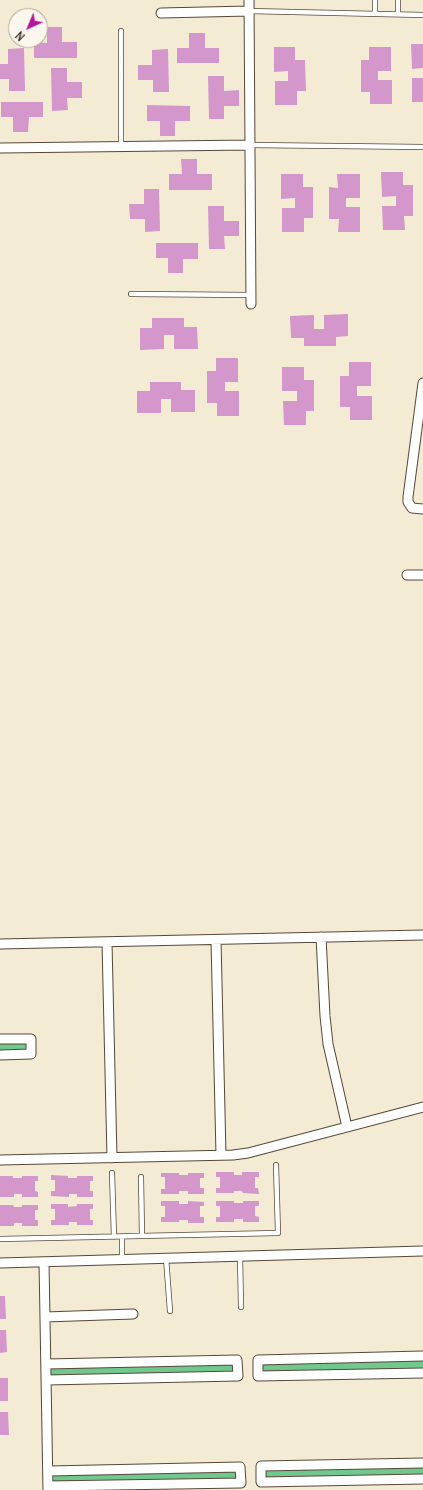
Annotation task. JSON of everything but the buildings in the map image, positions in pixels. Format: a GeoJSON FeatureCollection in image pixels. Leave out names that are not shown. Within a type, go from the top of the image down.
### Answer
{"type":"FeatureCollection","features":[{"type":"Feature","properties":{"kind":"street"},"geometry":{"type":"LineString","coordinates":[[249,0],[251,300]]}},
{"type":"Feature","properties":{"kind":"street"},"geometry":{"type":"LineString","coordinates":[[161,13],[249,11]]}},
{"type":"Feature","properties":{"kind":"street"},"geometry":{"type":"LineString","coordinates":[[0,148],[250,145]]}},
{"type":"Feature","properties":{"kind":"street"},"geometry":{"type":"LineString","coordinates":[[423,383],[420,430],[408,502],[412,508],[423,509]]}},
{"type":"Feature","properties":{"kind":"street"},"geometry":{"type":"LineString","coordinates":[[407,575],[423,575]]}},
{"type":"Feature","properties":{"kind":"street"},"geometry":{"type":"LineString","coordinates":[[0,944],[423,935]]}},
{"type":"Feature","properties":{"kind":"street"},"geometry":{"type":"LineString","coordinates":[[321,937],[324,1016],[328,1044],[347,1128]]}},
{"type":"Feature","properties":{"kind":"street"},"geometry":{"type":"LineString","coordinates":[[216,940],[221,1155]]}},
{"type":"Feature","properties":{"kind":"street"},"geometry":{"type":"LineString","coordinates":[[108,942],[112,1158]]}},
{"type":"Feature","properties":{"kind":"street"},"geometry":{"type":"LineString","coordinates":[[0,1039],[31,1039],[31,1054],[0,1055]]}},
{"type":"Feature","properties":{"kind":"street"},"geometry":{"type":"LineString","coordinates":[[0,1160],[240,1154],[260,1151],[423,1107]]}},
{"type":"Feature","properties":{"kind":"street"},"geometry":{"type":"LineString","coordinates":[[0,1263],[423,1251]]}},
{"type":"Feature","properties":{"kind":"street"},"geometry":{"type":"LineString","coordinates":[[44,1262],[48,1488],[241,1483],[240,1467],[48,1471]]}},
{"type":"Feature","properties":{"kind":"street"},"geometry":{"type":"LineString","coordinates":[[45,1317],[133,1314]]}},
{"type":"Feature","properties":{"kind":"street"},"geometry":{"type":"LineString","coordinates":[[423,1356],[258,1360],[258,1376],[423,1373]]}},
{"type":"Feature","properties":{"kind":"street"},"geometry":{"type":"LineString","coordinates":[[46,1364],[237,1360],[238,1376],[46,1380]]}},
{"type":"Feature","properties":{"kind":"street"},"geometry":{"type":"LineString","coordinates":[[423,1463],[261,1466],[261,1482],[423,1479]]}},
{"type":"Feature","properties":{"kind":"lane"},"geometry":{"type":"LineString","coordinates":[[375,0],[375,14]]}},
{"type":"Feature","properties":{"kind":"lane"},"geometry":{"type":"LineString","coordinates":[[398,0],[398,14]]}},
{"type":"Feature","properties":{"kind":"lane"},"geometry":{"type":"LineString","coordinates":[[249,11],[423,15]]}},
{"type":"Feature","properties":{"kind":"lane"},"geometry":{"type":"LineString","coordinates":[[121,31],[121,146]]}},
{"type":"Feature","properties":{"kind":"lane"},"geometry":{"type":"LineString","coordinates":[[250,145],[423,147]]}},
{"type":"Feature","properties":{"kind":"lane"},"geometry":{"type":"LineString","coordinates":[[131,294],[251,300]]}},
{"type":"Feature","properties":{"kind":"lane"},"geometry":{"type":"LineString","coordinates":[[0,1239],[278,1233],[276,1165]]}},
{"type":"Feature","properties":{"kind":"lane"},"geometry":{"type":"LineString","coordinates":[[112,1173],[114,1237]]}},
{"type":"Feature","properties":{"kind":"lane"},"geometry":{"type":"LineString","coordinates":[[142,1177],[142,1236]]}},
{"type":"Feature","properties":{"kind":"lane"},"geometry":{"type":"LineString","coordinates":[[122,1237],[122,1259]]}},
{"type":"Feature","properties":{"kind":"lane"},"geometry":{"type":"LineString","coordinates":[[240,1256],[242,1307]]}},
{"type":"Feature","properties":{"kind":"lane"},"geometry":{"type":"LineString","coordinates":[[166,1258],[170,1311]]}},
{"type":"Feature","properties":{"kind":"green space"},"geometry":{"type":"Polygon","coordinates":[[[0,1039],[31,1039],[31,1054],[0,1055],[0,1039]]]}},
{"type":"Feature","properties":{"kind":"green space"},"geometry":{"type":"Polygon","coordinates":[[[423,1356],[423,1373],[258,1376],[258,1360],[423,1356]]]}},
{"type":"Feature","properties":{"kind":"green space"},"geometry":{"type":"Polygon","coordinates":[[[237,1360],[238,1376],[46,1380],[46,1364],[237,1360]]]}},
{"type":"Feature","properties":{"kind":"green space"},"geometry":{"type":"Polygon","coordinates":[[[423,1463],[423,1479],[261,1482],[261,1466],[423,1463]]]}},
{"type":"Feature","properties":{"kind":"green space"},"geometry":{"type":"Polygon","coordinates":[[[240,1467],[241,1483],[48,1486],[48,1471],[240,1467]]]}}]}
